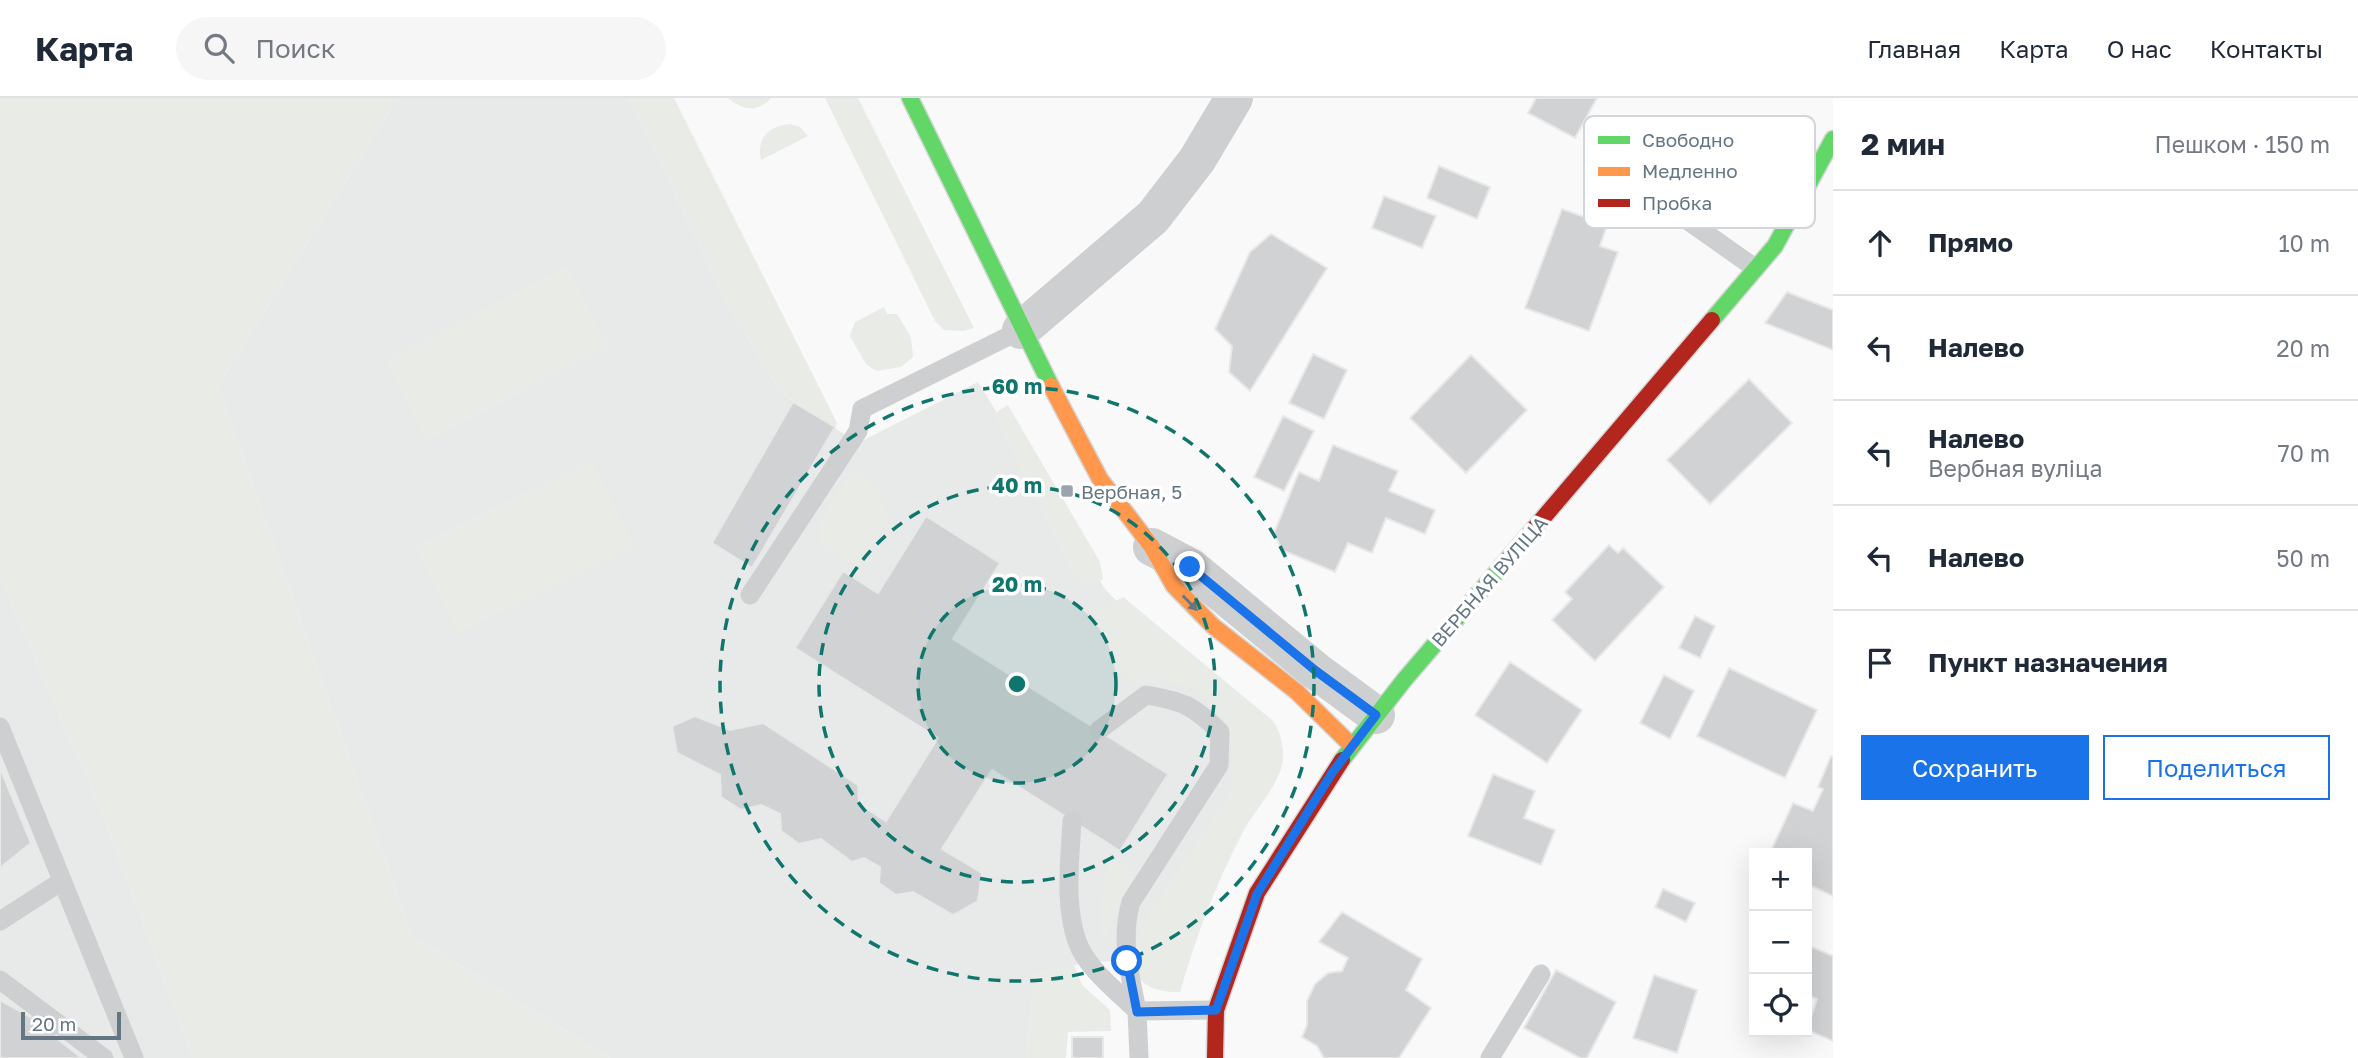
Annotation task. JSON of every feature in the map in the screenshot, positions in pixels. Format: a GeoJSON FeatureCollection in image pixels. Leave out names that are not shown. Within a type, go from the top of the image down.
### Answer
{"type":"FeatureCollection","features":[{"type":"Feature","properties":{"kind":"street"},"geometry":{"type":"LineString","coordinates":[[910,98],[1021,330],[1100,479],[1152,547],[1174,586],[1213,626],[1297,692],[1351,745]]}},
{"type":"Feature","properties":{"kind":"street"},"geometry":{"type":"LineString","coordinates":[[1021,330],[1117,251],[1153,217],[1197,160],[1234,98]]}},
{"type":"Feature","properties":{"kind":"street","name":"ВЕРБНАЯ ВУЛІЦА"},"geometry":{"type":"LineString","coordinates":[[1815,172],[1833,139]]}},
{"type":"Feature","properties":{"kind":"street","name":"ВЕРБНАЯ ВУЛІЦА"},"geometry":{"type":"LineString","coordinates":[[1215,1058],[1216,1010],[1257,894],[1351,745],[1775,246],[1785,228]]}},
{"type":"Feature","properties":{"kind":"street"},"geometry":{"type":"LineString","coordinates":[[1152,547],[1190,567],[1316,671],[1376,715]]}},
{"type":"Feature","properties":{"kind":"lane"},"geometry":{"type":"LineString","coordinates":[[1698,228],[1755,268]]}},
{"type":"Feature","properties":{"kind":"lane"},"geometry":{"type":"LineString","coordinates":[[750,595],[858,431],[863,409],[1021,330]]}},
{"type":"Feature","properties":{"kind":"lane"},"geometry":{"type":"LineString","coordinates":[[1099,730],[1146,695],[1181,701],[1198,710],[1220,732],[1219,765],[1131,902],[1125,924],[1127,961],[1137,1012],[1139,1058]]}},
{"type":"Feature","properties":{"kind":"lane"},"geometry":{"type":"LineString","coordinates":[[0,727],[134,1058]]}},
{"type":"Feature","properties":{"kind":"lane"},"geometry":{"type":"LineString","coordinates":[[1072,821],[1069,889],[1077,942],[1089,962],[1137,1012],[1216,1010]]}},
{"type":"Feature","properties":{"kind":"lane"},"geometry":{"type":"LineString","coordinates":[[0,921],[62,881]]}},
{"type":"Feature","properties":{"kind":"lane"},"geometry":{"type":"LineString","coordinates":[[1490,1058],[1541,974]]}},
{"type":"Feature","properties":{"kind":"lane"},"geometry":{"type":"LineString","coordinates":[[0,980],[104,1058]]}},
{"type":"Feature","properties":{"kind":"shaded area"},"geometry":{"type":"Polygon","coordinates":[[[0,98],[398,98],[218,386],[412,935],[610,1058],[193,1058],[105,821],[0,577],[0,98]]]}},
{"type":"Feature","properties":{"kind":"shaded area"},"geometry":{"type":"Polygon","coordinates":[[[398,98],[629,98],[728,305],[781,393],[858,443],[978,382],[1105,589],[1171,657],[1232,707],[1249,798],[1179,959],[1089,962],[1035,974],[1026,1058],[610,1058],[412,935],[218,386],[398,98]]]}},
{"type":"Feature","properties":{"kind":"shaded area"},"geometry":{"type":"Polygon","coordinates":[[[629,98],[674,98],[837,423],[835,427],[781,393],[728,305],[629,98]]]}},
{"type":"Feature","properties":{"kind":"shaded area"},"geometry":{"type":"Polygon","coordinates":[[[728,98],[771,98],[761,106],[750,108],[728,98]]]}},
{"type":"Feature","properties":{"kind":"shaded area"},"geometry":{"type":"Polygon","coordinates":[[[825,98],[858,98],[974,328],[964,331],[944,330],[935,321],[825,98]]]}},
{"type":"Feature","properties":{"kind":"shaded area"},"geometry":{"type":"Polygon","coordinates":[[[790,124],[800,127],[808,136],[761,160],[760,145],[766,134],[776,127],[790,124]]]}},
{"type":"Feature","properties":{"kind":"shaded area"},"geometry":{"type":"Polygon","coordinates":[[[568,265],[610,347],[426,442],[384,360],[568,265]]]}},
{"type":"Feature","properties":{"kind":"shaded area"},"geometry":{"type":"Polygon","coordinates":[[[884,307],[887,314],[897,314],[911,337],[913,357],[901,367],[876,371],[866,364],[850,336],[855,322],[884,307]]]}},
{"type":"Feature","properties":{"kind":"shaded area"},"geometry":{"type":"Polygon","coordinates":[[[1008,405],[1100,562],[1103,579],[1087,588],[1075,579],[993,414],[1008,405]]]}},
{"type":"Feature","properties":{"kind":"shaded area"},"geometry":{"type":"Polygon","coordinates":[[[591,460],[635,547],[458,634],[414,546],[591,460]]]}},
{"type":"Feature","properties":{"kind":"shaded area"},"geometry":{"type":"Polygon","coordinates":[[[854,469],[877,485],[889,520],[857,566],[821,546],[819,535],[828,505],[854,469]]]}},
{"type":"Feature","properties":{"kind":"shaded area"},"geometry":{"type":"Polygon","coordinates":[[[0,577],[105,821],[193,1058],[0,1058],[0,577]]]}},
{"type":"Feature","properties":{"kind":"shaded area"},"geometry":{"type":"Polygon","coordinates":[[[1123,597],[1272,720],[1278,729],[1283,747],[1279,774],[1247,825],[1223,872],[1180,992],[1160,990],[1139,978],[1135,970],[1134,949],[1138,935],[1161,895],[1229,794],[1232,775],[1230,738],[1215,707],[1186,686],[1166,682],[1129,682],[1094,618],[1099,610],[1123,597]]]}},
{"type":"Feature","properties":{"kind":"shaded area"},"geometry":{"type":"Polygon","coordinates":[[[1110,859],[1135,871],[1102,948],[1102,891],[1110,859]]]}},
{"type":"Feature","properties":{"kind":"shaded area"},"geometry":{"type":"Polygon","coordinates":[[[1074,965],[1082,985],[1110,1010],[1111,1031],[1068,1032],[1066,1058],[1026,1058],[1035,974],[1074,965]]]}},
{"type":"Feature","properties":{"kind":"building"},"geometry":{"type":"Polygon","coordinates":[[[1536,98],[1597,98],[1587,116],[1584,116],[1584,122],[1575,138],[1528,113],[1536,98]]]}},
{"type":"Feature","properties":{"kind":"building"},"geometry":{"type":"Polygon","coordinates":[[[1439,166],[1490,187],[1477,219],[1427,198],[1439,166]]]}},
{"type":"Feature","properties":{"kind":"building"},"geometry":{"type":"Polygon","coordinates":[[[1384,196],[1436,216],[1422,248],[1372,228],[1384,196]]]}},
{"type":"Feature","properties":{"kind":"building"},"geometry":{"type":"Polygon","coordinates":[[[1562,209],[1584,217],[1584,228],[1606,228],[1600,246],[1618,252],[1589,331],[1525,308],[1562,209]]]}},
{"type":"Feature","properties":{"kind":"building"},"geometry":{"type":"Polygon","coordinates":[[[1271,234],[1327,268],[1250,391],[1229,372],[1232,346],[1215,329],[1250,252],[1271,234]]]}},
{"type":"Feature","properties":{"kind":"building"},"geometry":{"type":"Polygon","coordinates":[[[1787,292],[1833,310],[1833,350],[1765,323],[1787,292]]]}},
{"type":"Feature","properties":{"kind":"building"},"geometry":{"type":"Polygon","coordinates":[[[1313,354],[1347,370],[1324,419],[1289,403],[1313,354]]]}},
{"type":"Feature","properties":{"kind":"building"},"geometry":{"type":"Polygon","coordinates":[[[1471,355],[1527,410],[1466,473],[1410,418],[1471,355]]]}},
{"type":"Feature","properties":{"kind":"building"},"geometry":{"type":"Polygon","coordinates":[[[1749,379],[1792,423],[1710,504],[1667,460],[1749,379]]]}},
{"type":"Feature","properties":{"kind":"building"},"geometry":{"type":"Polygon","coordinates":[[[793,402],[835,427],[752,568],[712,543],[793,402]]]}},
{"type":"Feature","properties":{"kind":"building"},"geometry":{"type":"Polygon","coordinates":[[[1283,416],[1314,431],[1284,491],[1254,477],[1283,416]]]}},
{"type":"Feature","properties":{"kind":"building"},"geometry":{"type":"Polygon","coordinates":[[[1333,445],[1398,471],[1389,491],[1435,510],[1425,534],[1386,518],[1372,553],[1348,543],[1335,572],[1282,550],[1274,533],[1299,472],[1319,481],[1333,445]]]}},
{"type":"Feature","properties":{"kind":"building"},"geometry":{"type":"Polygon","coordinates":[[[926,516],[1000,563],[953,639],[1168,774],[1120,851],[992,770],[942,849],[982,873],[978,901],[953,915],[913,892],[896,895],[879,883],[880,867],[864,858],[852,862],[821,839],[799,844],[781,831],[780,814],[761,805],[741,810],[721,797],[720,775],[677,753],[672,726],[695,716],[730,730],[763,723],[858,785],[859,804],[886,821],[938,738],[795,648],[843,571],[878,593],[926,516]]]}},
{"type":"Feature","properties":{"kind":"building"},"geometry":{"type":"Polygon","coordinates":[[[1609,545],[1618,553],[1623,548],[1664,587],[1595,661],[1552,620],[1572,599],[1565,592],[1609,545]]]}},
{"type":"Feature","properties":{"kind":"building"},"geometry":{"type":"Polygon","coordinates":[[[1695,616],[1715,626],[1700,658],[1679,648],[1695,616]]]}},
{"type":"Feature","properties":{"kind":"building"},"geometry":{"type":"Polygon","coordinates":[[[1510,662],[1582,710],[1547,763],[1475,715],[1510,662]]]}},
{"type":"Feature","properties":{"kind":"building"},"geometry":{"type":"Polygon","coordinates":[[[1729,668],[1817,710],[1785,778],[1697,736],[1729,668]]]}},
{"type":"Feature","properties":{"kind":"building"},"geometry":{"type":"Polygon","coordinates":[[[1664,675],[1694,691],[1670,739],[1640,723],[1664,675]]]}},
{"type":"Feature","properties":{"kind":"building"},"geometry":{"type":"Polygon","coordinates":[[[1831,756],[1833,896],[1812,886],[1812,848],[1772,848],[1793,803],[1813,811],[1823,789],[1818,787],[1831,756]]]}},
{"type":"Feature","properties":{"kind":"building"},"geometry":{"type":"Polygon","coordinates":[[[0,768],[31,843],[0,868],[0,768]]]}},
{"type":"Feature","properties":{"kind":"building"},"geometry":{"type":"Polygon","coordinates":[[[1493,774],[1535,791],[1524,818],[1555,830],[1541,865],[1468,836],[1493,774]]]}},
{"type":"Feature","properties":{"kind":"building"},"geometry":{"type":"Polygon","coordinates":[[[1663,889],[1695,903],[1686,922],[1655,907],[1663,889]]]}},
{"type":"Feature","properties":{"kind":"building"},"geometry":{"type":"Polygon","coordinates":[[[1342,912],[1422,959],[1406,990],[1431,1008],[1399,1058],[1324,1058],[1317,1046],[1302,1037],[1307,1025],[1307,1001],[1315,984],[1328,973],[1342,971],[1348,958],[1319,942],[1342,912]]]}},
{"type":"Feature","properties":{"kind":"building"},"geometry":{"type":"Polygon","coordinates":[[[1812,947],[1833,956],[1833,1041],[1812,1032],[1812,1014],[1817,999],[1812,997],[1812,947]]]}},
{"type":"Feature","properties":{"kind":"building"},"geometry":{"type":"Polygon","coordinates":[[[1556,970],[1616,1002],[1587,1058],[1580,1058],[1524,1028],[1556,970]]]}},
{"type":"Feature","properties":{"kind":"building"},"geometry":{"type":"Polygon","coordinates":[[[1654,975],[1697,990],[1677,1053],[1633,1038],[1654,975]]]}},
{"type":"Feature","properties":{"kind":"building"},"geometry":{"type":"Polygon","coordinates":[[[0,1000],[30,1017],[34,1012],[60,1032],[55,1037],[82,1058],[0,1058],[0,1000]]]}},
{"type":"Feature","properties":{"kind":"building"},"geometry":{"type":"Polygon","coordinates":[[[1072,1037],[1103,1037],[1103,1058],[1072,1058],[1072,1037]]]}},
{"type":"Feature","properties":{"kind":"traffic: fast"},"geometry":{"type":"LineString","coordinates":[[910,98],[1051,386]]}},
{"type":"Feature","properties":{"kind":"traffic: fast"},"geometry":{"type":"LineString","coordinates":[[1815,172],[1833,139]]}},
{"type":"Feature","properties":{"kind":"traffic: fast"},"geometry":{"type":"LineString","coordinates":[[1712,320],[1775,246],[1785,228]]}},
{"type":"Feature","properties":{"kind":"traffic: fast"},"geometry":{"type":"LineString","coordinates":[[1342,760],[1405,679],[1532,531]]}},
{"type":"Feature","properties":{"kind":"traffic: slow"},"geometry":{"type":"LineString","coordinates":[[1051,386],[1100,479],[1152,547],[1174,586],[1213,626],[1297,692],[1351,745]]}},
{"type":"Feature","properties":{"kind":"traffic: jam"},"geometry":{"type":"LineString","coordinates":[[1532,531],[1712,320]]}},
{"type":"Feature","properties":{"kind":"traffic: jam"},"geometry":{"type":"LineString","coordinates":[[1215,1058],[1216,1010],[1257,893],[1342,760]]}},
{"type":"Feature","properties":{"kind":"place","name":"Вербная, 5"},"geometry":{"type":"Point","coordinates":[1067,491]}},
{"type":"Feature","properties":{"kind":"route"},"geometry":{"type":"LineString","coordinates":[[1127,961],[1137,1012],[1216,1010],[1257,894],[1332,773],[1376,715],[1316,671],[1190,567]]}}]}
